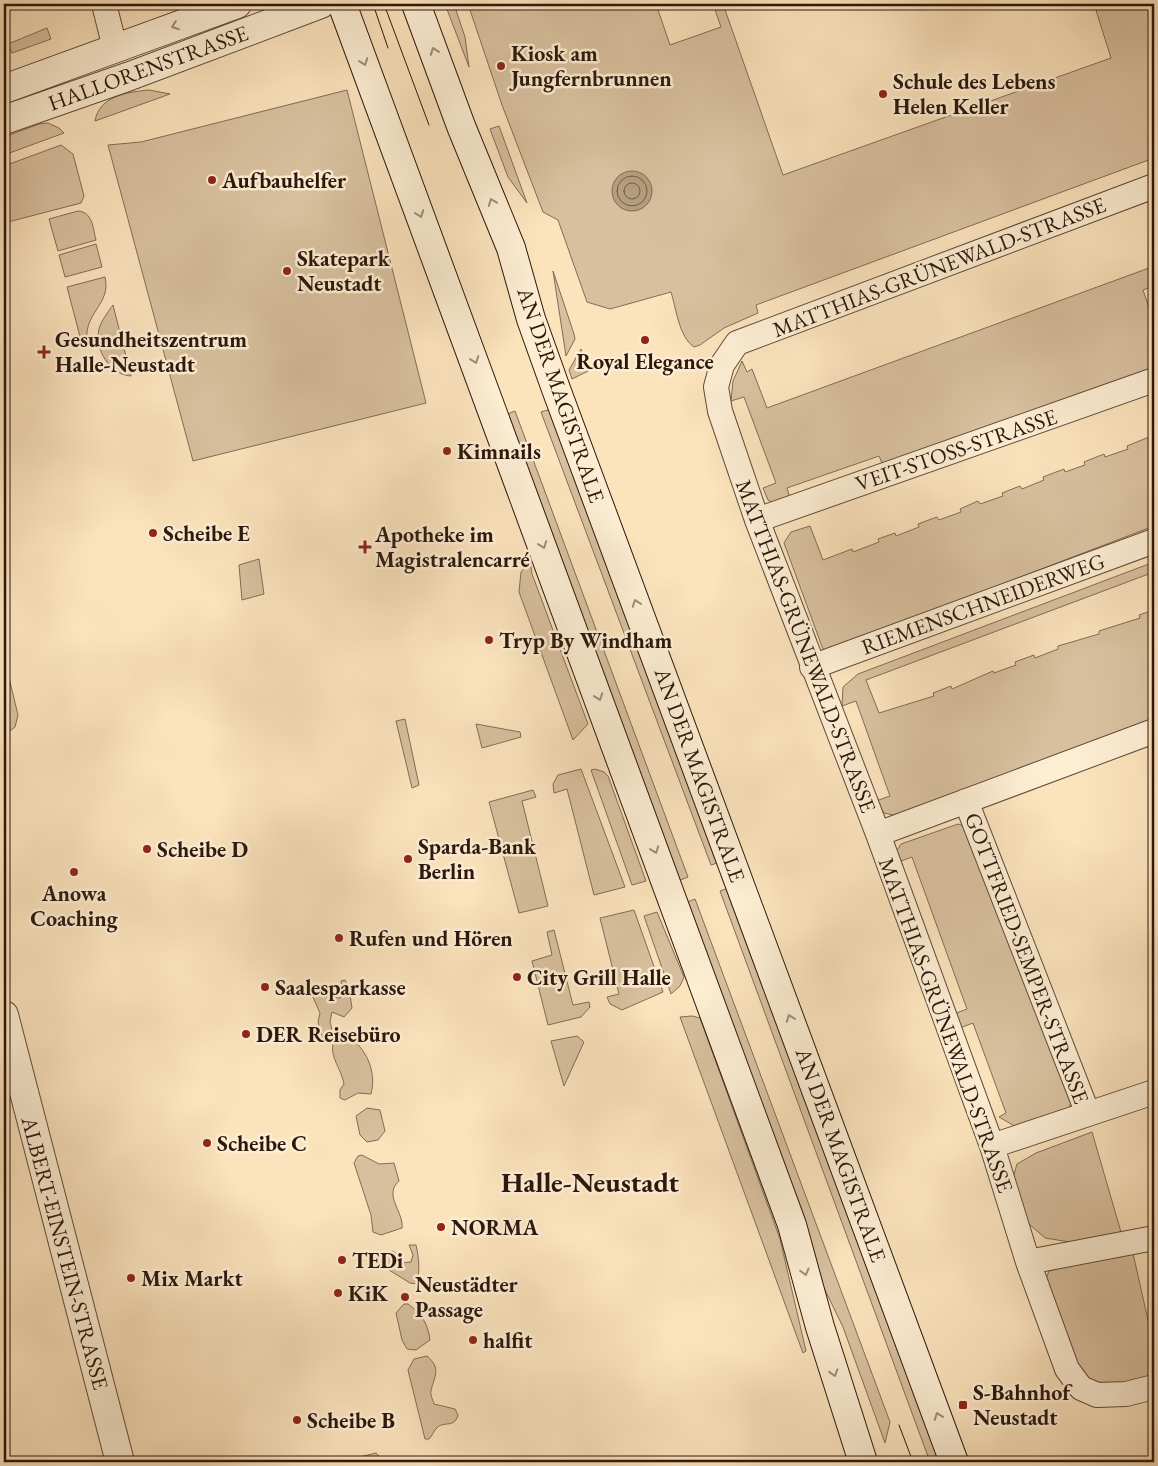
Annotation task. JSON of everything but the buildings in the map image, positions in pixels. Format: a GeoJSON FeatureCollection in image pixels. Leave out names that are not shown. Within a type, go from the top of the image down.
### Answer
{"type":"FeatureCollection","features":[{"type":"Feature","properties":{"kind":"main road","name":"HALLORENSTRASSE"},"geometry":{"type":"LineString","coordinates":[[4,89],[237,4]]}},
{"type":"Feature","properties":{"kind":"main road","name":"HALLORENSTRASSE"},"geometry":{"type":"LineString","coordinates":[[4,120],[130,76],[321,4]]}},
{"type":"Feature","properties":{"kind":"main road"},"geometry":{"type":"LineString","coordinates":[[342,4],[792,1225],[825,1345],[863,1462]]}},
{"type":"Feature","properties":{"kind":"main road","name":"AN DER MAGISTRALE"},"geometry":{"type":"LineString","coordinates":[[416,4],[461,126],[511,248],[531,319],[553,380],[954,1462]]}},
{"type":"Feature","properties":{"kind":"main road","name":"ALBERT-EINSTEIN-STRASSE"},"geometry":{"type":"LineString","coordinates":[[4,1015],[120,1462]]}},
{"type":"Feature","properties":{"kind":"street"},"geometry":{"type":"LineString","coordinates":[[104,4],[115,48]]}},
{"type":"Feature","properties":{"kind":"street","name":"MATTHIAS-GRÜNEWALD-STRASSE"},"geometry":{"type":"LineString","coordinates":[[1154,186],[737,343],[722,365],[716,387],[720,411],[757,520],[812,667],[878,834],[992,1146],[1028,1262],[1067,1369],[1081,1388],[1096,1395],[1126,1394],[1154,1387]]}},
{"type":"Feature","properties":{"kind":"street","name":"VEIT-STOSS-STRASSE"},"geometry":{"type":"LineString","coordinates":[[757,520],[1154,380]]}},
{"type":"Feature","properties":{"kind":"street","name":"RIEMENSCHNEIDERWEG"},"geometry":{"type":"LineString","coordinates":[[812,667],[1154,541]]}},
{"type":"Feature","properties":{"kind":"street","name":"GOTTFRIED-SEMPER-STRASSE"},"geometry":{"type":"LineString","coordinates":[[878,834],[1154,731]]}},
{"type":"Feature","properties":{"kind":"street","name":"GOTTFRIED-SEMPER-STRASSE"},"geometry":{"type":"LineString","coordinates":[[966,801],[1088,1114]]}},
{"type":"Feature","properties":{"kind":"street","name":"GOTTFRIED-SEMPER-STRASSE"},"geometry":{"type":"LineString","coordinates":[[992,1146],[1154,1092]]}},
{"type":"Feature","properties":{"kind":"street"},"geometry":{"type":"LineString","coordinates":[[1028,1262],[1154,1238]]}},
{"type":"Feature","properties":{"kind":"shaded area"},"geometry":{"type":"Polygon","coordinates":[[[445,4],[454,4],[465,37],[469,67],[445,4]]]}},
{"type":"Feature","properties":{"kind":"shaded area"},"geometry":{"type":"Polygon","coordinates":[[[468,4],[656,4],[670,45],[721,27],[713,4],[723,4],[783,175],[1111,58],[1094,4],[1154,4],[1154,158],[756,305],[758,313],[724,328],[700,345],[694,347],[681,329],[671,292],[610,309],[587,302],[558,220],[543,212],[502,105],[468,4]]]}},
{"type":"Feature","properties":{"kind":"shaded area"},"geometry":{"type":"Polygon","coordinates":[[[47,28],[51,39],[12,53],[8,44],[47,28]]]}},
{"type":"Feature","properties":{"kind":"shaded area"},"geometry":{"type":"Polygon","coordinates":[[[149,90],[170,94],[95,121],[102,106],[108,101],[124,94],[149,90]]]}},
{"type":"Feature","properties":{"kind":"shaded area"},"geometry":{"type":"Polygon","coordinates":[[[347,90],[426,403],[193,461],[108,145],[141,142],[347,90]]]}},
{"type":"Feature","properties":{"kind":"shaded area"},"geometry":{"type":"Polygon","coordinates":[[[48,123],[59,128],[64,133],[4,155],[4,137],[39,124],[48,123]]]}},
{"type":"Feature","properties":{"kind":"shaded area"},"geometry":{"type":"Polygon","coordinates":[[[499,126],[527,203],[508,177],[490,129],[499,126]]]}},
{"type":"Feature","properties":{"kind":"shaded area"},"geometry":{"type":"Polygon","coordinates":[[[61,145],[73,154],[84,196],[81,203],[4,223],[4,166],[61,145]]]}},
{"type":"Feature","properties":{"kind":"shaded area"},"geometry":{"type":"Polygon","coordinates":[[[78,211],[87,214],[93,226],[96,240],[58,251],[49,219],[78,211]]]}},
{"type":"Feature","properties":{"kind":"shaded area"},"geometry":{"type":"Polygon","coordinates":[[[96,244],[102,267],[65,277],[59,255],[96,244]]]}},
{"type":"Feature","properties":{"kind":"shaded area"},"geometry":{"type":"Polygon","coordinates":[[[1149,268],[1154,286],[1143,290],[1154,323],[1154,373],[884,468],[879,456],[787,488],[791,501],[777,505],[768,500],[763,488],[776,483],[744,397],[731,401],[733,381],[742,361],[747,372],[752,369],[767,408],[1149,268]]]}},
{"type":"Feature","properties":{"kind":"shaded area"},"geometry":{"type":"Polygon","coordinates":[[[553,271],[575,339],[566,356],[553,271]]]}},
{"type":"Feature","properties":{"kind":"shaded area"},"geometry":{"type":"Polygon","coordinates":[[[105,277],[106,287],[104,295],[88,326],[88,347],[83,348],[67,287],[105,277]]]}},
{"type":"Feature","properties":{"kind":"shaded area"},"geometry":{"type":"Polygon","coordinates":[[[113,305],[131,376],[123,375],[110,366],[105,360],[99,345],[100,326],[113,305]]]}},
{"type":"Feature","properties":{"kind":"shaded area"},"geometry":{"type":"Polygon","coordinates":[[[581,349],[588,371],[572,379],[569,370],[581,349]]]}},
{"type":"Feature","properties":{"kind":"shaded area"},"geometry":{"type":"Polygon","coordinates":[[[551,409],[720,862],[711,865],[541,412],[551,409]]]}},
{"type":"Feature","properties":{"kind":"shaded area"},"geometry":{"type":"Polygon","coordinates":[[[515,411],[688,877],[678,881],[505,415],[515,411]]]}},
{"type":"Feature","properties":{"kind":"shaded area"},"geometry":{"type":"Polygon","coordinates":[[[1154,435],[1154,526],[824,652],[784,543],[791,532],[810,526],[823,560],[852,549],[853,552],[879,542],[878,539],[895,533],[896,536],[919,527],[918,524],[937,517],[939,520],[961,512],[960,509],[978,501],[980,504],[1003,496],[1002,493],[1020,486],[1022,489],[1044,480],[1043,477],[1064,469],[1065,472],[1085,465],[1084,462],[1104,454],[1105,457],[1128,449],[1127,446],[1154,435]]]}},
{"type":"Feature","properties":{"kind":"shaded area"},"geometry":{"type":"Polygon","coordinates":[[[259,559],[264,594],[242,600],[239,565],[259,559]]]}},
{"type":"Feature","properties":{"kind":"shaded area"},"geometry":{"type":"Polygon","coordinates":[[[530,561],[532,574],[588,724],[573,740],[519,592],[521,572],[530,561]]]}},
{"type":"Feature","properties":{"kind":"shaded area"},"geometry":{"type":"Polygon","coordinates":[[[1154,562],[1154,572],[866,680],[879,713],[934,696],[933,693],[951,686],[952,689],[993,671],[994,673],[1016,665],[1015,662],[1034,655],[1035,658],[1058,649],[1058,646],[1099,634],[1099,631],[1140,618],[1139,615],[1154,610],[1154,721],[898,816],[884,813],[876,801],[890,796],[856,701],[842,706],[843,687],[858,674],[1154,562]]]}},
{"type":"Feature","properties":{"kind":"shaded area"},"geometry":{"type":"Polygon","coordinates":[[[4,657],[18,715],[15,727],[4,736],[4,657]]]}},
{"type":"Feature","properties":{"kind":"shaded area"},"geometry":{"type":"Polygon","coordinates":[[[405,719],[419,785],[412,788],[396,721],[405,719]]]}},
{"type":"Feature","properties":{"kind":"shaded area"},"geometry":{"type":"Polygon","coordinates":[[[476,724],[520,732],[521,737],[482,748],[476,724]]]}},
{"type":"Feature","properties":{"kind":"shaded area"},"geometry":{"type":"Polygon","coordinates":[[[581,769],[625,887],[594,895],[567,789],[554,793],[553,784],[558,775],[581,769]]]}},
{"type":"Feature","properties":{"kind":"shaded area"},"geometry":{"type":"Polygon","coordinates":[[[595,769],[604,772],[608,776],[646,881],[632,885],[591,770],[595,769]]]}},
{"type":"Feature","properties":{"kind":"shaded area"},"geometry":{"type":"Polygon","coordinates":[[[533,790],[536,797],[522,801],[548,906],[519,913],[489,802],[533,790]]]}},
{"type":"Feature","properties":{"kind":"shaded area"},"geometry":{"type":"Polygon","coordinates":[[[958,824],[969,828],[1073,1099],[1067,1111],[1018,1128],[999,1117],[1006,1113],[973,1023],[957,1029],[951,1015],[967,1009],[912,857],[896,863],[896,852],[901,844],[958,824]]]}},
{"type":"Feature","properties":{"kind":"shaded area"},"geometry":{"type":"Polygon","coordinates":[[[731,887],[943,1462],[930,1462],[720,891],[731,887]]]}},
{"type":"Feature","properties":{"kind":"shaded area"},"geometry":{"type":"Polygon","coordinates":[[[695,899],[890,1422],[885,1443],[843,1327],[823,1286],[803,1217],[687,902],[695,899]]]}},
{"type":"Feature","properties":{"kind":"shaded area"},"geometry":{"type":"Polygon","coordinates":[[[634,910],[663,992],[622,1010],[610,1004],[607,997],[619,994],[600,918],[634,910]]]}},
{"type":"Feature","properties":{"kind":"shaded area"},"geometry":{"type":"Polygon","coordinates":[[[657,912],[684,977],[680,986],[671,994],[644,916],[657,912]]]}},
{"type":"Feature","properties":{"kind":"shaded area"},"geometry":{"type":"Polygon","coordinates":[[[554,930],[573,1005],[589,1002],[590,1007],[581,1017],[548,1025],[532,961],[552,955],[547,932],[554,930]]]}},
{"type":"Feature","properties":{"kind":"shaded area"},"geometry":{"type":"Polygon","coordinates":[[[345,980],[349,988],[352,1008],[344,1017],[332,1012],[330,1022],[332,1030],[329,1037],[323,1039],[318,1022],[320,1013],[312,995],[315,989],[321,988],[326,997],[340,998],[343,993],[341,981],[345,980]]]}},
{"type":"Feature","properties":{"kind":"shaded area"},"geometry":{"type":"Polygon","coordinates":[[[692,1016],[700,1018],[780,1239],[806,1351],[803,1353],[680,1017],[692,1016]]]}},
{"type":"Feature","properties":{"kind":"shaded area"},"geometry":{"type":"Polygon","coordinates":[[[346,1035],[359,1046],[368,1060],[371,1068],[372,1085],[371,1094],[358,1093],[345,1100],[340,1098],[340,1090],[344,1084],[334,1056],[333,1044],[335,1038],[346,1035]]]}},
{"type":"Feature","properties":{"kind":"shaded area"},"geometry":{"type":"Polygon","coordinates":[[[577,1036],[584,1042],[564,1086],[551,1041],[577,1036]]]}},
{"type":"Feature","properties":{"kind":"shaded area"},"geometry":{"type":"Polygon","coordinates":[[[367,1108],[380,1110],[385,1131],[378,1140],[367,1142],[360,1135],[356,1116],[367,1108]]]}},
{"type":"Feature","properties":{"kind":"shaded area"},"geometry":{"type":"Polygon","coordinates":[[[1092,1132],[1121,1232],[1076,1243],[1045,1238],[1028,1223],[1012,1181],[1017,1164],[1036,1153],[1092,1132]]]}},
{"type":"Feature","properties":{"kind":"shaded area"},"geometry":{"type":"Polygon","coordinates":[[[362,1155],[379,1164],[394,1163],[399,1181],[395,1186],[393,1198],[402,1222],[402,1228],[381,1235],[373,1232],[371,1215],[354,1163],[358,1156],[362,1155]]]}},
{"type":"Feature","properties":{"kind":"shaded area"},"geometry":{"type":"Polygon","coordinates":[[[409,1245],[416,1245],[419,1269],[417,1284],[410,1283],[389,1270],[387,1261],[388,1254],[392,1251],[396,1253],[398,1263],[411,1262],[413,1255],[409,1245]]]}},
{"type":"Feature","properties":{"kind":"shaded area"},"geometry":{"type":"Polygon","coordinates":[[[1132,1249],[1154,1347],[1154,1383],[1125,1391],[1085,1380],[1042,1289],[1049,1271],[1132,1249]]]}},
{"type":"Feature","properties":{"kind":"shaded area"},"geometry":{"type":"Polygon","coordinates":[[[404,1304],[408,1304],[421,1316],[429,1334],[430,1340],[416,1350],[407,1349],[402,1340],[396,1313],[404,1304]]]}},
{"type":"Feature","properties":{"kind":"shaded area"},"geometry":{"type":"Polygon","coordinates":[[[427,1356],[436,1369],[431,1393],[434,1404],[455,1409],[458,1415],[455,1421],[439,1426],[429,1439],[425,1439],[408,1370],[414,1359],[427,1356]]]}},
{"type":"Feature","properties":{"kind":"shaded area"},"geometry":{"type":"Polygon","coordinates":[[[376,1453],[384,1462],[339,1462],[376,1453]]]}},
{"type":"Feature","properties":{"kind":"water"},"geometry":{"type":"Polygon","coordinates":[[[632,171],[646,177],[652,191],[646,205],[632,211],[618,205],[612,191],[618,177],[632,171]]]}},
{"type":"Feature","properties":{"kind":"tram line"},"geometry":{"type":"LineString","coordinates":[[373,4],[388,48]]}},
{"type":"Feature","properties":{"kind":"tram line"},"geometry":{"type":"LineString","coordinates":[[384,4],[429,125]]}},
{"type":"Feature","properties":{"kind":"tram line"},"geometry":{"type":"LineString","coordinates":[[899,1425],[913,1462]]}},
{"type":"Feature","properties":{"kind":"place","name":"Kiosk am Jungfernbrunnen"},"geometry":{"type":"Point","coordinates":[501,66]}},
{"type":"Feature","properties":{"kind":"place","name":"Schule des Lebens Helen Keller"},"geometry":{"type":"Point","coordinates":[883,94]}},
{"type":"Feature","properties":{"kind":"place","name":"Aufbauhelfer"},"geometry":{"type":"Point","coordinates":[212,180]}},
{"type":"Feature","properties":{"kind":"place","name":"Skatepark Neustadt"},"geometry":{"type":"Point","coordinates":[287,271]}},
{"type":"Feature","properties":{"kind":"place","name":"Royal Elegance"},"geometry":{"type":"Point","coordinates":[645,340]}},
{"type":"Feature","properties":{"kind":"place","name":"Gesundheitszentrum Halle-Neustadt"},"geometry":{"type":"Point","coordinates":[44,352]}},
{"type":"Feature","properties":{"kind":"place","name":"Kimnails"},"geometry":{"type":"Point","coordinates":[447,451]}},
{"type":"Feature","properties":{"kind":"place","name":"Scheibe E"},"geometry":{"type":"Point","coordinates":[153,533]}},
{"type":"Feature","properties":{"kind":"place","name":"Apotheke im Magistralencarré"},"geometry":{"type":"Point","coordinates":[365,547]}},
{"type":"Feature","properties":{"kind":"place","name":"Tryp By Windham"},"geometry":{"type":"Point","coordinates":[489,640]}},
{"type":"Feature","properties":{"kind":"place","name":"Scheibe D"},"geometry":{"type":"Point","coordinates":[147,849]}},
{"type":"Feature","properties":{"kind":"place","name":"Sparda-Bank Berlin"},"geometry":{"type":"Point","coordinates":[408,859]}},
{"type":"Feature","properties":{"kind":"place","name":"Anowa Coaching"},"geometry":{"type":"Point","coordinates":[74,872]}},
{"type":"Feature","properties":{"kind":"place","name":"Rufen und Hören"},"geometry":{"type":"Point","coordinates":[339,938]}},
{"type":"Feature","properties":{"kind":"place","name":"City Grill Halle"},"geometry":{"type":"Point","coordinates":[517,977]}},
{"type":"Feature","properties":{"kind":"place","name":"Saalesparkasse"},"geometry":{"type":"Point","coordinates":[265,987]}},
{"type":"Feature","properties":{"kind":"place","name":"DER Reisebüro"},"geometry":{"type":"Point","coordinates":[246,1034]}},
{"type":"Feature","properties":{"kind":"place","name":"Scheibe C"},"geometry":{"type":"Point","coordinates":[207,1143]}},
{"type":"Feature","properties":{"kind":"place","name":"NORMA"},"geometry":{"type":"Point","coordinates":[441,1227]}},
{"type":"Feature","properties":{"kind":"place","name":"TEDi"},"geometry":{"type":"Point","coordinates":[342,1260]}},
{"type":"Feature","properties":{"kind":"place","name":"Mix Markt"},"geometry":{"type":"Point","coordinates":[131,1278]}},
{"type":"Feature","properties":{"kind":"place","name":"KiK"},"geometry":{"type":"Point","coordinates":[338,1293]}},
{"type":"Feature","properties":{"kind":"place","name":"Neustädter Passage"},"geometry":{"type":"Point","coordinates":[405,1297]}},
{"type":"Feature","properties":{"kind":"place","name":"halfit"},"geometry":{"type":"Point","coordinates":[473,1340]}},
{"type":"Feature","properties":{"kind":"place","name":"S-Bahnhof Neustadt"},"geometry":{"type":"Point","coordinates":[963,1405]}},
{"type":"Feature","properties":{"kind":"place","name":"Scheibe B"},"geometry":{"type":"Point","coordinates":[297,1420]}},
{"type":"Feature","properties":{"kind":"district","name":"Halle-Neustadt"},"geometry":{"type":"Point","coordinates":[590,1182]}}]}
